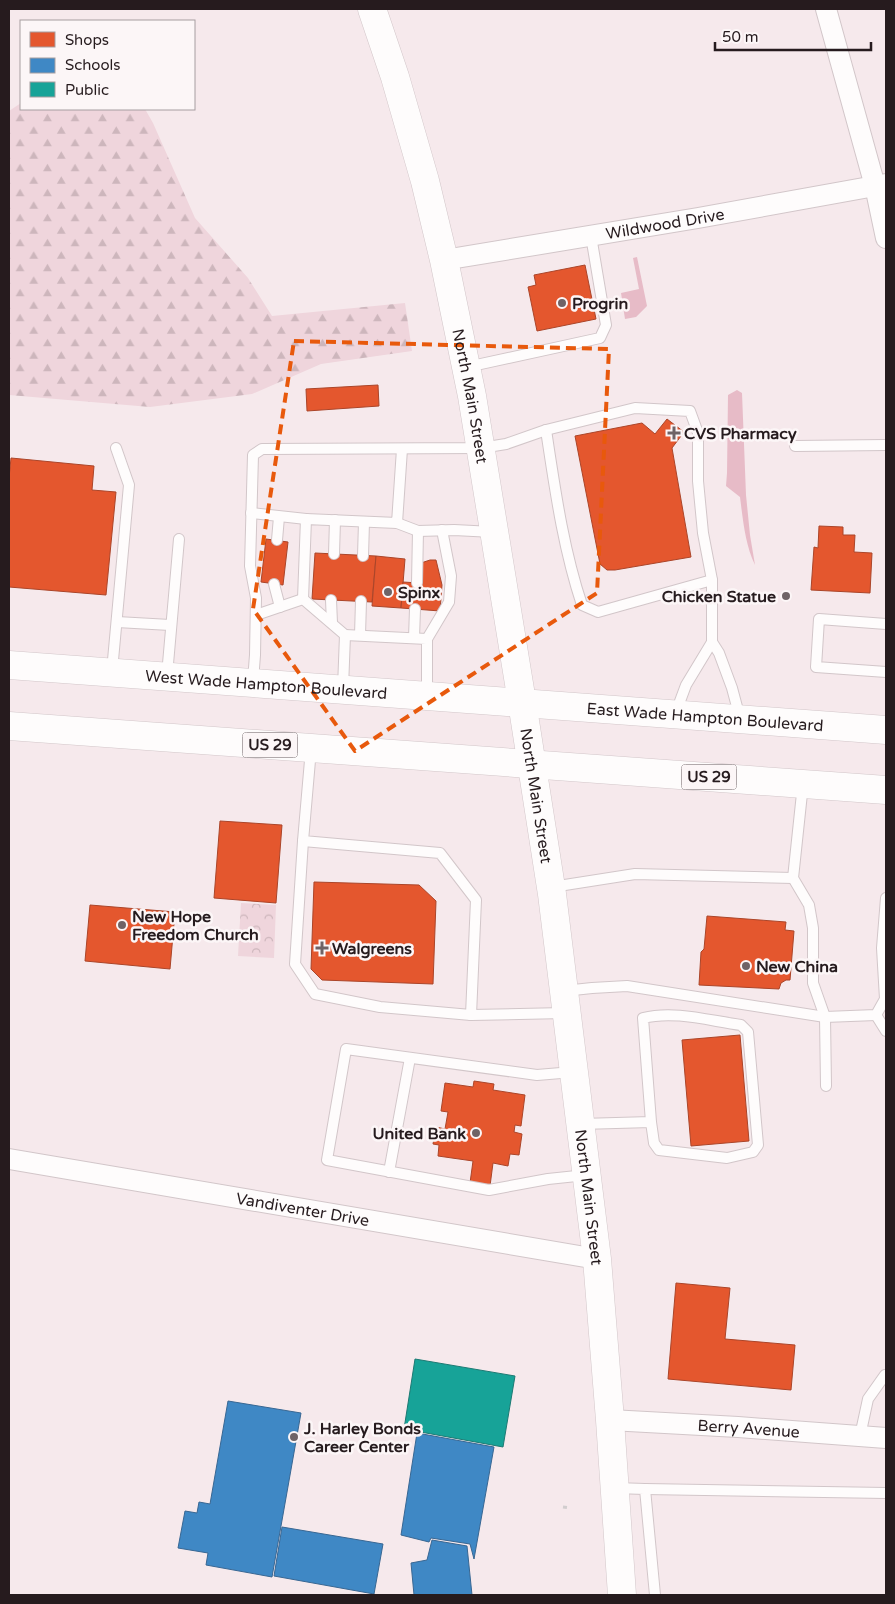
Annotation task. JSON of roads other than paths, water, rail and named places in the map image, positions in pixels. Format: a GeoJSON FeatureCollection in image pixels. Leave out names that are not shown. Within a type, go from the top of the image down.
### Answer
{"type":"FeatureCollection","features":[{"type":"Feature","properties":{"kind":"main road","name":"North Main Street"},"geometry":{"type":"LineString","coordinates":[[372,9],[395,77],[425,182],[444,260],[481,448],[532,764],[551,887],[597,1259],[622,1595]]}},
{"type":"Feature","properties":{"kind":"main road","name":"West Wade Hampton Boulevard"},"geometry":{"type":"LineString","coordinates":[[9,665],[522,702]]}},
{"type":"Feature","properties":{"kind":"main road","name":"East Wade Hampton Boulevard"},"geometry":{"type":"LineString","coordinates":[[522,702],[886,730]]}},
{"type":"Feature","properties":{"kind":"main road","name":"US 29"},"geometry":{"type":"LineString","coordinates":[[9,726],[886,790]]}},
{"type":"Feature","properties":{"kind":"street"},"geometry":{"type":"LineString","coordinates":[[826,9],[881,185],[886,238]]}},
{"type":"Feature","properties":{"kind":"street","name":"Wildwood Drive"},"geometry":{"type":"LineString","coordinates":[[444,260],[881,185]]}},
{"type":"Feature","properties":{"kind":"street","name":"Vandiventer Drive"},"geometry":{"type":"LineString","coordinates":[[9,1159],[597,1259]]}},
{"type":"Feature","properties":{"kind":"street","name":"Berry Avenue"},"geometry":{"type":"LineString","coordinates":[[610,1420],[886,1438]]}},
{"type":"Feature","properties":{"kind":"lane"},"geometry":{"type":"LineString","coordinates":[[466,368],[600,338],[606,325],[591,236]]}},
{"type":"Feature","properties":{"kind":"lane"},"geometry":{"type":"LineString","coordinates":[[252,682],[256,615],[256,598],[250,566],[253,455],[262,449],[481,448],[506,444],[546,430],[635,408],[690,411],[698,433],[698,481],[703,533],[712,580],[712,642],[686,685],[676,713]]}},
{"type":"Feature","properties":{"kind":"lane"},"geometry":{"type":"LineString","coordinates":[[546,430],[555,492],[571,571],[582,605],[598,612],[712,580]]}},
{"type":"Feature","properties":{"kind":"lane"},"geometry":{"type":"LineString","coordinates":[[795,446],[886,446]]}},
{"type":"Feature","properties":{"kind":"lane"},"geometry":{"type":"LineString","coordinates":[[112,672],[129,485],[116,448]]}},
{"type":"Feature","properties":{"kind":"lane"},"geometry":{"type":"LineString","coordinates":[[398,523],[402,449]]}},
{"type":"Feature","properties":{"kind":"lane"},"geometry":{"type":"LineString","coordinates":[[251,513],[306,519],[398,523],[418,531],[495,532]]}},
{"type":"Feature","properties":{"kind":"lane"},"geometry":{"type":"LineString","coordinates":[[277,540],[279,517]]}},
{"type":"Feature","properties":{"kind":"lane"},"geometry":{"type":"LineString","coordinates":[[303,599],[306,519]]}},
{"type":"Feature","properties":{"kind":"lane"},"geometry":{"type":"LineString","coordinates":[[334,554],[335,520]]}},
{"type":"Feature","properties":{"kind":"lane"},"geometry":{"type":"LineString","coordinates":[[363,556],[364,522]]}},
{"type":"Feature","properties":{"kind":"lane"},"geometry":{"type":"LineString","coordinates":[[427,695],[427,639],[449,602],[450,576],[442,530]]}},
{"type":"Feature","properties":{"kind":"lane"},"geometry":{"type":"LineString","coordinates":[[416,583],[418,531]]}},
{"type":"Feature","properties":{"kind":"lane"},"geometry":{"type":"LineString","coordinates":[[167,676],[179,539]]}},
{"type":"Feature","properties":{"kind":"lane"},"geometry":{"type":"LineString","coordinates":[[274,584],[280,607]]}},
{"type":"Feature","properties":{"kind":"lane"},"geometry":{"type":"LineString","coordinates":[[256,615],[303,599]]}},
{"type":"Feature","properties":{"kind":"lane"},"geometry":{"type":"LineString","coordinates":[[303,599],[345,635],[427,639]]}},
{"type":"Feature","properties":{"kind":"lane"},"geometry":{"type":"LineString","coordinates":[[331,600],[332,623]]}},
{"type":"Feature","properties":{"kind":"lane"},"geometry":{"type":"LineString","coordinates":[[360,636],[361,601]]}},
{"type":"Feature","properties":{"kind":"lane"},"geometry":{"type":"LineString","coordinates":[[414,638],[415,610]]}},
{"type":"Feature","properties":{"kind":"lane"},"geometry":{"type":"LineString","coordinates":[[886,624],[819,619],[816,667],[886,672]]}},
{"type":"Feature","properties":{"kind":"lane"},"geometry":{"type":"LineString","coordinates":[[117,622],[170,625]]}},
{"type":"Feature","properties":{"kind":"lane"},"geometry":{"type":"LineString","coordinates":[[343,689],[345,635]]}},
{"type":"Feature","properties":{"kind":"lane"},"geometry":{"type":"LineString","coordinates":[[712,642],[719,653],[732,688],[740,718]]}},
{"type":"Feature","properties":{"kind":"lane"},"geometry":{"type":"LineString","coordinates":[[312,748],[303,841],[295,964],[315,994],[380,1007],[471,1015],[565,1002],[592,988],[627,986],[825,1017],[876,1015]]}},
{"type":"Feature","properties":{"kind":"lane"},"geometry":{"type":"LineString","coordinates":[[803,783],[793,878],[809,905],[814,928],[813,983],[825,1017],[826,1086]]}},
{"type":"Feature","properties":{"kind":"lane"},"geometry":{"type":"LineString","coordinates":[[303,841],[440,853],[476,900],[471,1015]]}},
{"type":"Feature","properties":{"kind":"lane"},"geometry":{"type":"LineString","coordinates":[[551,887],[635,874],[793,878]]}},
{"type":"Feature","properties":{"kind":"lane"},"geometry":{"type":"LineString","coordinates":[[876,1015],[884,999],[882,948],[886,904]]}},
{"type":"Feature","properties":{"kind":"lane"},"geometry":{"type":"LineString","coordinates":[[876,1015],[886,1030]]}},
{"type":"Feature","properties":{"kind":"lane"},"geometry":{"type":"LineString","coordinates":[[677,1016],[741,1025],[748,1032],[749,1042],[758,1145],[753,1152],[727,1158],[659,1150],[654,1143],[651,1122],[643,1018],[677,1016]]}},
{"type":"Feature","properties":{"kind":"lane"},"geometry":{"type":"LineString","coordinates":[[574,1072],[537,1074],[346,1049],[327,1160],[489,1190],[548,1179],[586,1175]]}},
{"type":"Feature","properties":{"kind":"lane"},"geometry":{"type":"LineString","coordinates":[[389,1172],[410,1058]]}},
{"type":"Feature","properties":{"kind":"lane"},"geometry":{"type":"LineString","coordinates":[[580,1124],[651,1122]]}},
{"type":"Feature","properties":{"kind":"lane"},"geometry":{"type":"LineString","coordinates":[[860,1436],[868,1398],[885,1375],[886,1378]]}},
{"type":"Feature","properties":{"kind":"lane"},"geometry":{"type":"LineString","coordinates":[[615,1488],[886,1493]]}},
{"type":"Feature","properties":{"kind":"lane"},"geometry":{"type":"LineString","coordinates":[[645,1489],[656,1595]]}},
{"type":"Feature","properties":{"kind":"place","name":"Progrin"},"geometry":{"type":"Point","coordinates":[562,303]}},
{"type":"Feature","properties":{"kind":"place","name":"CVS Pharmacy"},"geometry":{"type":"Point","coordinates":[674,433]}},
{"type":"Feature","properties":{"kind":"place","name":"Spinx"},"geometry":{"type":"Point","coordinates":[388,592]}},
{"type":"Feature","properties":{"kind":"place","name":"Chicken Statue"},"geometry":{"type":"Point","coordinates":[786,596]}},
{"type":"Feature","properties":{"kind":"place","name":"New Hope Freedom Church"},"geometry":{"type":"Point","coordinates":[122,925]}},
{"type":"Feature","properties":{"kind":"place","name":"Walgreens"},"geometry":{"type":"Point","coordinates":[322,948]}},
{"type":"Feature","properties":{"kind":"place","name":"New China"},"geometry":{"type":"Point","coordinates":[746,966]}},
{"type":"Feature","properties":{"kind":"place","name":"United Bank"},"geometry":{"type":"Point","coordinates":[476,1133]}},
{"type":"Feature","properties":{"kind":"place","name":"J. Harley Bonds Career Center"},"geometry":{"type":"Point","coordinates":[294,1437]}}]}
